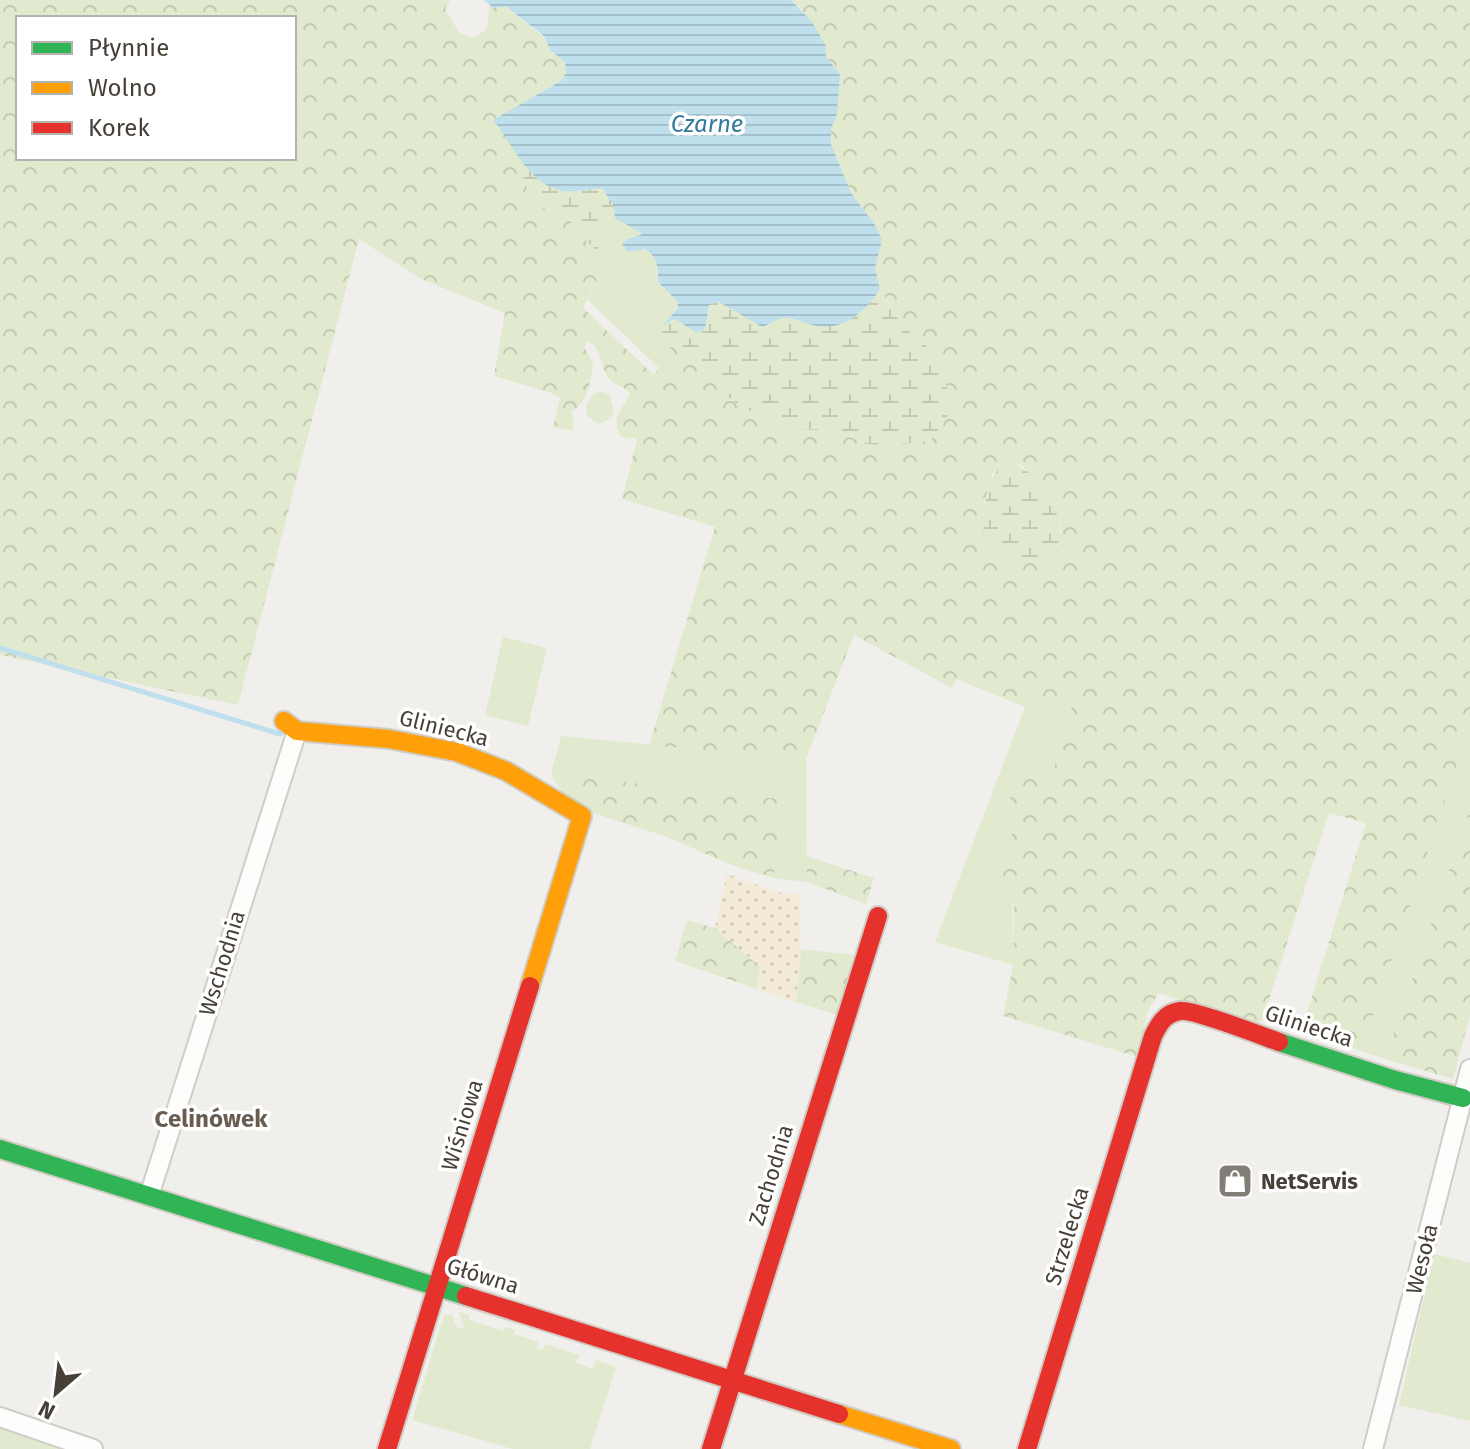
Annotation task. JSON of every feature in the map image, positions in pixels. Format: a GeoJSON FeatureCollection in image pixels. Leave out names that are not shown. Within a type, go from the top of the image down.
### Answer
{"type":"FeatureCollection","features":[{"type":"Feature","properties":{"kind":"street","name":"Gliniecka"},"geometry":{"type":"LineString","coordinates":[[290,726],[397,739],[479,759],[518,777],[582,816]]}},
{"type":"Feature","properties":{"kind":"street","name":"Wschodnia"},"geometry":{"type":"LineString","coordinates":[[149,1196],[290,726]]}},
{"type":"Feature","properties":{"kind":"street","name":"Wiśniowa"},"geometry":{"type":"LineString","coordinates":[[387,1449],[582,816]]}},
{"type":"Feature","properties":{"kind":"street","name":"Zachodnia"},"geometry":{"type":"LineString","coordinates":[[711,1449],[878,916]]}},
{"type":"Feature","properties":{"kind":"street","name":"Gliniecka"},"geometry":{"type":"LineString","coordinates":[[1153,1036],[1160,1020],[1168,1012],[1184,1010],[1395,1080],[1463,1098]]}},
{"type":"Feature","properties":{"kind":"street","name":"Strzelecka"},"geometry":{"type":"LineString","coordinates":[[1027,1449],[1153,1036]]}},
{"type":"Feature","properties":{"kind":"street","name":"Wesoła"},"geometry":{"type":"LineString","coordinates":[[1373,1449],[1470,1069]]}},
{"type":"Feature","properties":{"kind":"street","name":"Główna"},"geometry":{"type":"LineString","coordinates":[[0,1149],[951,1449]]}},
{"type":"Feature","properties":{"kind":"street"},"geometry":{"type":"LineString","coordinates":[[0,1417],[93,1449]]}},
{"type":"Feature","properties":{"kind":"green space"},"geometry":{"type":"Polygon","coordinates":[[[0,0],[450,0],[445,10],[459,32],[473,38],[486,30],[490,6],[504,6],[544,37],[550,50],[565,62],[566,73],[561,81],[494,120],[515,148],[525,184],[540,207],[570,221],[600,253],[596,281],[583,308],[654,375],[677,337],[688,357],[766,419],[797,429],[838,431],[865,444],[924,344],[902,325],[880,289],[875,268],[882,240],[875,225],[851,193],[831,144],[840,75],[826,56],[803,11],[791,0],[1470,0],[1470,726],[1361,1051],[1301,1032],[1366,823],[1329,813],[1262,1021],[1252,1024],[1159,993],[1148,1010],[1138,1057],[1003,1016],[1013,965],[1014,903],[995,882],[1002,846],[1012,835],[1008,814],[1011,790],[1028,778],[1053,773],[1072,706],[1052,695],[1025,707],[956,679],[952,688],[854,635],[806,759],[649,745],[715,527],[622,499],[637,439],[621,437],[616,423],[630,393],[608,377],[593,345],[588,341],[584,347],[593,363],[590,384],[581,403],[571,412],[572,431],[553,427],[560,398],[494,376],[505,313],[421,279],[359,239],[238,705],[0,655],[0,0]],[[1020,464],[993,472],[984,504],[1062,534],[1046,496],[1020,464]]]}},
{"type":"Feature","properties":{"kind":"green space"},"geometry":{"type":"Polygon","coordinates":[[[495,0],[559,25],[644,235],[627,239],[610,217],[602,227],[600,253],[570,220],[540,207],[525,184],[515,148],[493,120],[561,81],[566,73],[565,62],[532,25],[505,6],[494,8],[495,0]]]}},
{"type":"Feature","properties":{"kind":"green space"},"geometry":{"type":"Polygon","coordinates":[[[791,0],[812,22],[826,46],[826,56],[840,75],[831,144],[851,193],[875,225],[882,240],[875,268],[880,289],[902,325],[936,358],[943,374],[949,395],[949,412],[930,441],[865,444],[838,431],[797,429],[766,419],[733,401],[688,357],[677,337],[669,333],[662,335],[663,325],[680,314],[791,0]]]}},
{"type":"Feature","properties":{"kind":"green space"},"geometry":{"type":"Polygon","coordinates":[[[611,217],[627,239],[624,241],[652,253],[656,260],[658,283],[678,302],[664,324],[662,334],[668,332],[677,337],[659,368],[588,300],[596,281],[602,227],[611,217]]]}},
{"type":"Feature","properties":{"kind":"green space"},"geometry":{"type":"Polygon","coordinates":[[[599,391],[609,394],[614,411],[611,418],[599,424],[586,415],[589,401],[599,391]]]}},
{"type":"Feature","properties":{"kind":"green space"},"geometry":{"type":"Polygon","coordinates":[[[1006,460],[1030,474],[1040,484],[1054,509],[1060,537],[1058,550],[1044,557],[1004,558],[983,533],[990,484],[1006,460]]]}},
{"type":"Feature","properties":{"kind":"green space"},"geometry":{"type":"Polygon","coordinates":[[[503,637],[547,648],[528,726],[485,715],[503,637]]]}},
{"type":"Feature","properties":{"kind":"green space"},"geometry":{"type":"Polygon","coordinates":[[[1053,695],[1073,707],[1053,773],[1028,778],[1008,814],[1012,835],[1013,965],[935,942],[1025,707],[1053,695]]]}},
{"type":"Feature","properties":{"kind":"green space"},"geometry":{"type":"Polygon","coordinates":[[[1470,726],[1470,809],[1385,1059],[1361,1051],[1470,726]]]}},
{"type":"Feature","properties":{"kind":"green space"},"geometry":{"type":"Polygon","coordinates":[[[561,736],[806,759],[807,882],[774,878],[780,799],[551,774],[561,736]]]}},
{"type":"Feature","properties":{"kind":"green space"},"geometry":{"type":"Polygon","coordinates":[[[551,774],[780,799],[774,878],[729,864],[667,837],[590,812],[562,792],[551,774]]]}},
{"type":"Feature","properties":{"kind":"green space"},"geometry":{"type":"Polygon","coordinates":[[[1470,809],[1470,1015],[1453,1079],[1385,1059],[1470,809]]]}},
{"type":"Feature","properties":{"kind":"green space"},"geometry":{"type":"Polygon","coordinates":[[[806,856],[874,878],[866,904],[807,882],[806,856]]]}},
{"type":"Feature","properties":{"kind":"green space"},"geometry":{"type":"Polygon","coordinates":[[[687,920],[715,928],[760,967],[757,989],[675,961],[687,920]]]}},
{"type":"Feature","properties":{"kind":"green space"},"geometry":{"type":"Polygon","coordinates":[[[801,949],[854,955],[837,1015],[796,1002],[801,949]]]}},
{"type":"Feature","properties":{"kind":"green space"},"geometry":{"type":"Polygon","coordinates":[[[1434,1254],[1470,1263],[1470,1421],[1399,1405],[1434,1254]]]}},
{"type":"Feature","properties":{"kind":"green space"},"geometry":{"type":"Polygon","coordinates":[[[459,1312],[469,1315],[469,1320],[503,1331],[505,1327],[515,1330],[514,1334],[538,1342],[537,1349],[543,1350],[545,1344],[579,1355],[576,1363],[593,1369],[596,1360],[616,1367],[590,1449],[513,1449],[412,1420],[444,1315],[452,1315],[457,1329],[464,1327],[459,1312]]]}},
{"type":"Feature","properties":{"kind":"green space"},"geometry":{"type":"Polygon","coordinates":[[[0,1427],[61,1449],[0,1449],[0,1427]]]}},
{"type":"Feature","properties":{"kind":"sand"},"geometry":{"type":"Polygon","coordinates":[[[727,874],[776,892],[799,895],[801,949],[796,1002],[757,989],[760,967],[715,928],[727,874]]]}},
{"type":"Feature","properties":{"kind":"water","name":"Czarne"},"geometry":{"type":"Polygon","coordinates":[[[483,0],[791,0],[812,22],[826,46],[826,56],[840,75],[831,144],[851,193],[875,225],[882,240],[875,268],[880,289],[875,297],[854,317],[827,327],[784,318],[762,327],[719,302],[709,305],[705,329],[697,333],[675,319],[663,325],[677,309],[678,302],[658,282],[653,256],[645,249],[628,252],[622,244],[643,234],[615,218],[614,206],[602,188],[564,191],[551,188],[541,181],[523,163],[493,120],[561,81],[566,73],[565,62],[550,50],[544,36],[505,6],[494,8],[483,0]]]}},
{"type":"Feature","properties":{"kind":"waterway"},"geometry":{"type":"LineString","coordinates":[[0,648],[280,734]]}},
{"type":"Feature","properties":{"kind":"traffic: fast"},"geometry":{"type":"LineString","coordinates":[[1279,1042],[1395,1080],[1463,1098]]}},
{"type":"Feature","properties":{"kind":"traffic: fast"},"geometry":{"type":"LineString","coordinates":[[0,1149],[466,1296]]}},
{"type":"Feature","properties":{"kind":"traffic: slow"},"geometry":{"type":"LineString","coordinates":[[284,721],[297,731],[389,739],[457,752],[506,771],[582,816],[530,986]]}},
{"type":"Feature","properties":{"kind":"traffic: slow"},"geometry":{"type":"LineString","coordinates":[[839,1414],[951,1449]]}},
{"type":"Feature","properties":{"kind":"traffic: jam"},"geometry":{"type":"LineString","coordinates":[[711,1449],[878,916]]}},
{"type":"Feature","properties":{"kind":"traffic: jam"},"geometry":{"type":"LineString","coordinates":[[387,1449],[530,986]]}},
{"type":"Feature","properties":{"kind":"traffic: jam"},"geometry":{"type":"LineString","coordinates":[[1027,1449],[1158,1027],[1170,1014],[1180,1011],[1213,1018],[1279,1042]]}},
{"type":"Feature","properties":{"kind":"traffic: jam"},"geometry":{"type":"LineString","coordinates":[[466,1296],[839,1414]]}},
{"type":"Feature","properties":{"kind":"place","name":"NetServis"},"geometry":{"type":"Point","coordinates":[1235,1181]}},
{"type":"Feature","properties":{"kind":"district","name":"Celinówek"},"geometry":{"type":"Point","coordinates":[211,1119]}}]}
